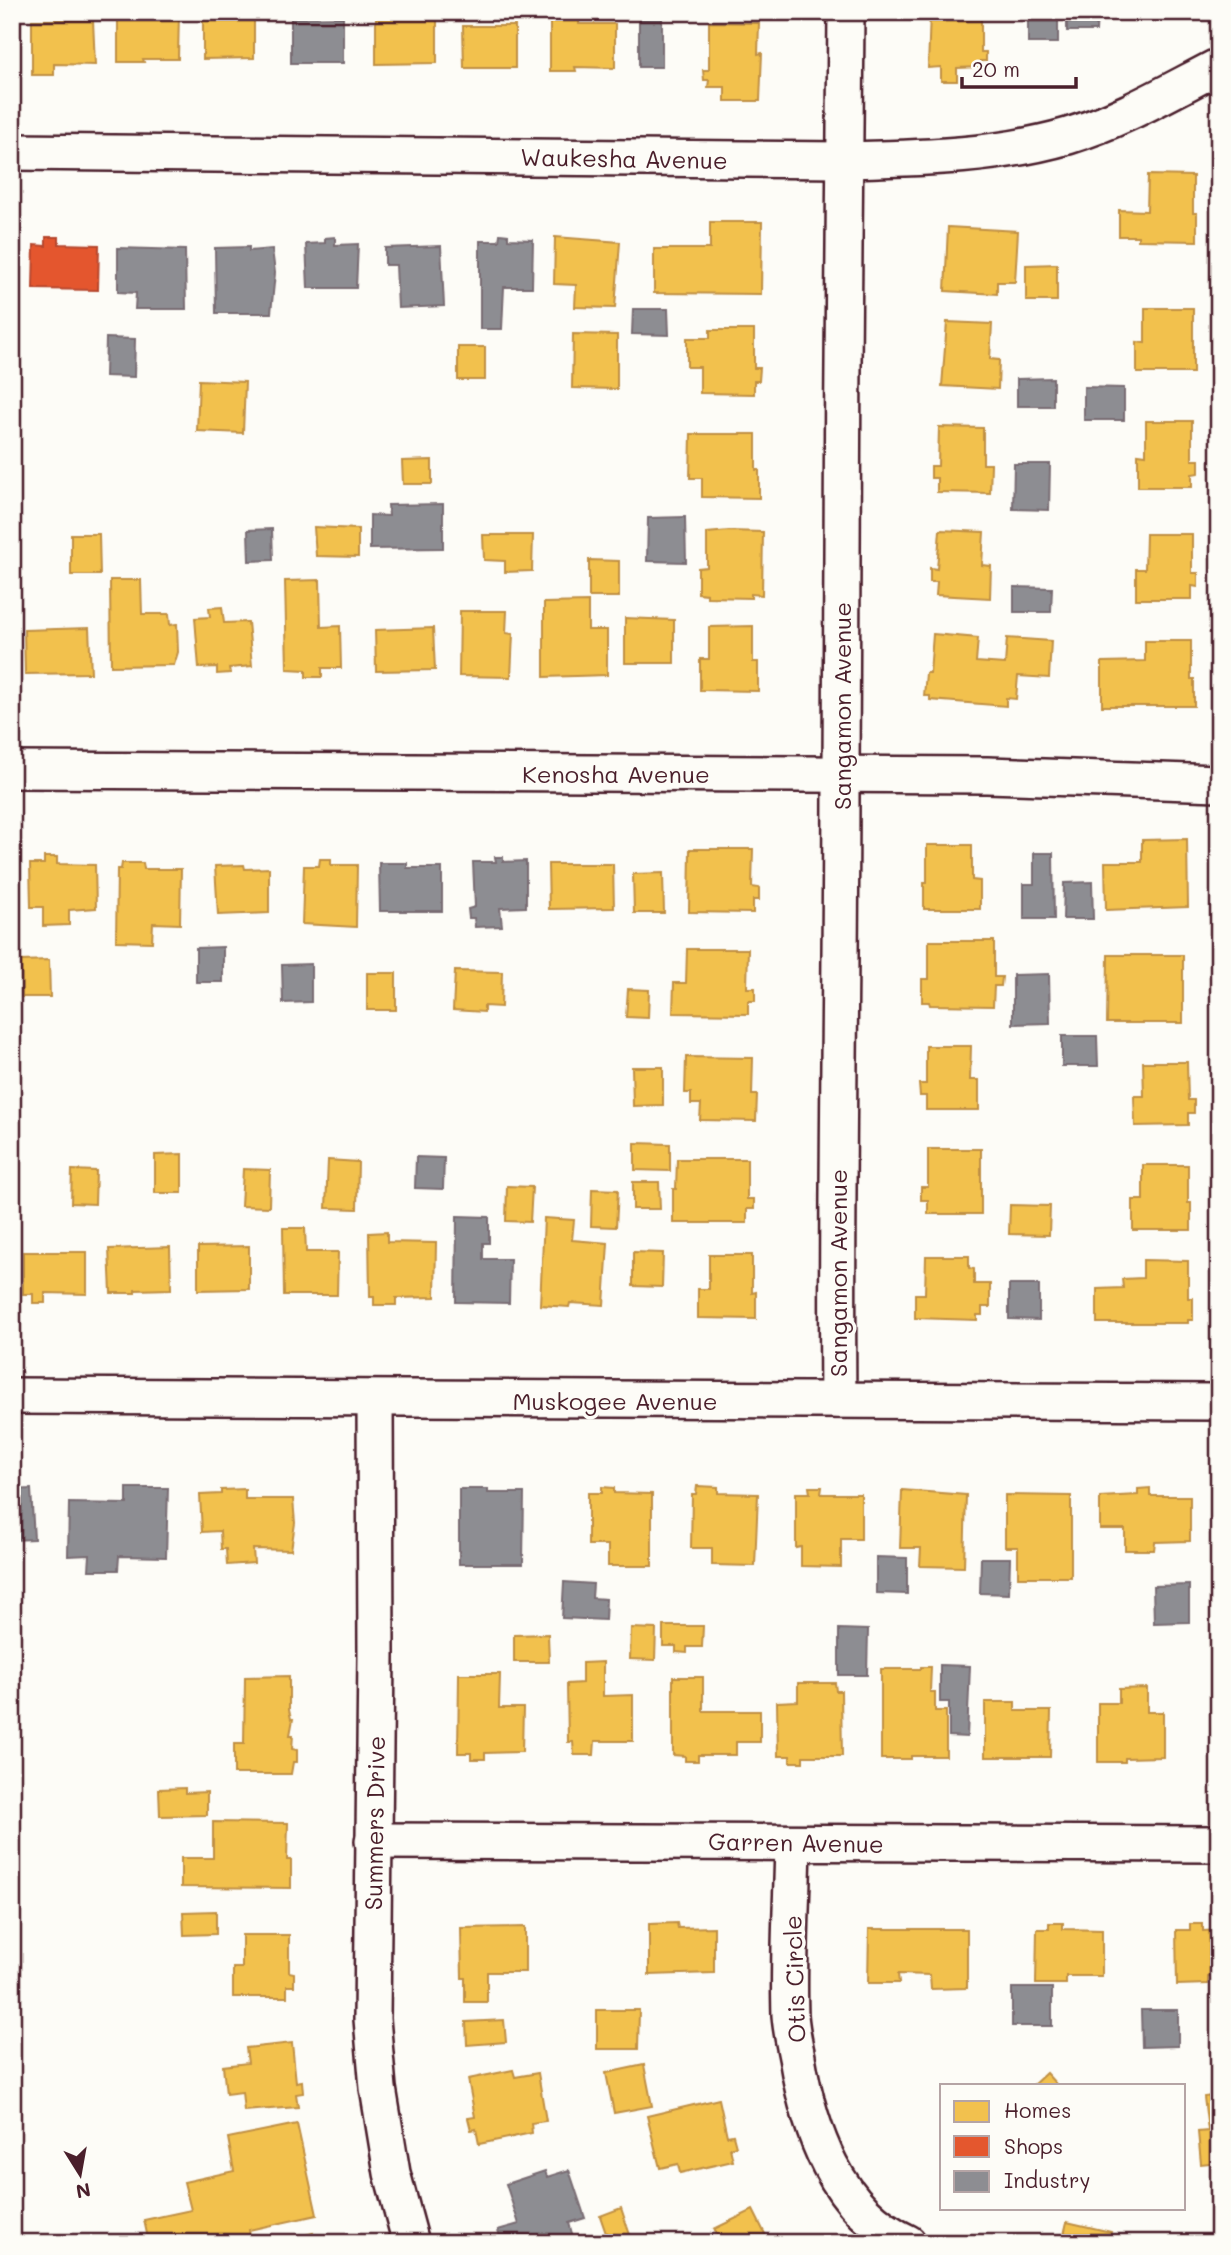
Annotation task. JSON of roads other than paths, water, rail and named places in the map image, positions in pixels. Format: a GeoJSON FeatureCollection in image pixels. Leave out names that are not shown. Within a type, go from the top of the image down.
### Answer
{"type":"FeatureCollection","features":[{"type":"Feature","properties":{"kind":"street","name":"Sangamon Avenue"},"geometry":{"type":"LineString","coordinates":[[838,1400],[836,1230],[842,774],[846,12]]}},
{"type":"Feature","properties":{"kind":"street","name":"Waukesha Avenue"},"geometry":{"type":"LineString","coordinates":[[12,152],[844,160],[916,158],[992,152],[1067,136],[1115,119],[1219,66]]}},
{"type":"Feature","properties":{"kind":"street","name":"Kenosha Avenue"},"geometry":{"type":"LineString","coordinates":[[12,769],[987,775],[1219,783]]}},
{"type":"Feature","properties":{"kind":"street","name":"Muskogee Avenue"},"geometry":{"type":"LineString","coordinates":[[12,1396],[1219,1402]]}},
{"type":"Feature","properties":{"kind":"street","name":"Summers Drive"},"geometry":{"type":"LineString","coordinates":[[375,1399],[372,2019],[378,2088],[392,2173],[411,2243]]}},
{"type":"Feature","properties":{"kind":"street","name":"Garren Avenue"},"geometry":{"type":"LineString","coordinates":[[373,1841],[1219,1844]]}},
{"type":"Feature","properties":{"kind":"street","name":"Otis Circle"},"geometry":{"type":"LineString","coordinates":[[793,1843],[790,2017],[801,2083],[824,2156],[839,2183],[864,2213],[908,2243]]}}]}
